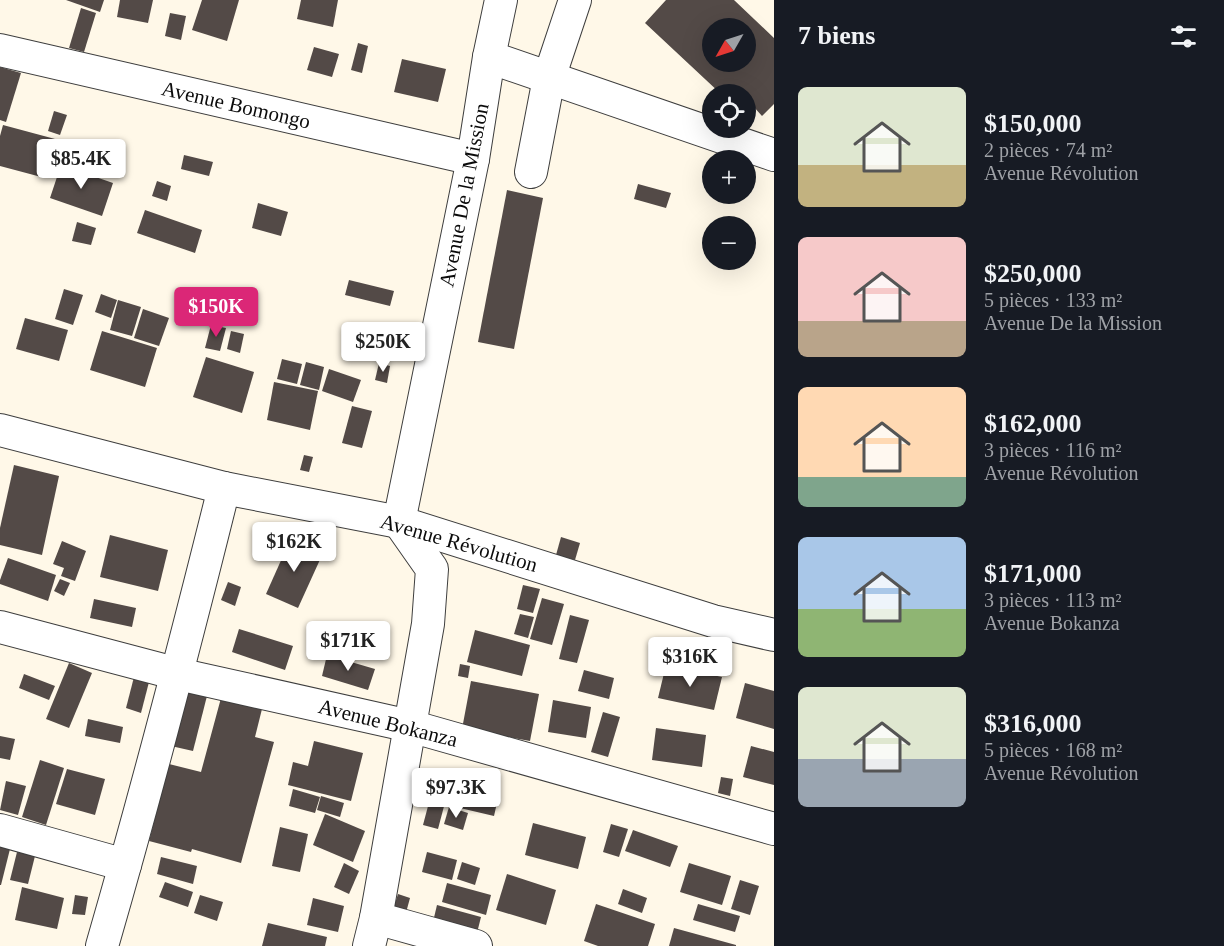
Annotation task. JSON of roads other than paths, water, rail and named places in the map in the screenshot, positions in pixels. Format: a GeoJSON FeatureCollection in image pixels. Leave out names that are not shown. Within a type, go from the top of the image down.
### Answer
{"type":"FeatureCollection","features":[{"type":"Feature","properties":{"kind":"street","name":"Avenue De la Mission"},"geometry":{"type":"LineString","coordinates":[[399,522],[473,159],[489,57],[501,0]]}},
{"type":"Feature","properties":{"kind":"street"},"geometry":{"type":"LineString","coordinates":[[531,172],[549,78],[575,0]]}},
{"type":"Feature","properties":{"kind":"street","name":"Avenue Bomongo"},"geometry":{"type":"LineString","coordinates":[[0,50],[473,159]]}},
{"type":"Feature","properties":{"kind":"street"},"geometry":{"type":"LineString","coordinates":[[489,57],[774,155]]}},
{"type":"Feature","properties":{"kind":"street","name":"Avenue Révolution"},"geometry":{"type":"LineString","coordinates":[[0,430],[224,488],[399,522],[713,621],[774,635]]}},
{"type":"Feature","properties":{"kind":"street"},"geometry":{"type":"LineString","coordinates":[[102,946],[178,674],[224,488]]}},
{"type":"Feature","properties":{"kind":"street"},"geometry":{"type":"LineString","coordinates":[[399,522],[432,569],[428,624],[373,932],[476,946]]}},
{"type":"Feature","properties":{"kind":"street","name":"Avenue Bokanza"},"geometry":{"type":"LineString","coordinates":[[0,627],[178,674],[410,726],[774,829]]}},
{"type":"Feature","properties":{"kind":"street"},"geometry":{"type":"LineString","coordinates":[[0,830],[125,865]]}}]}
